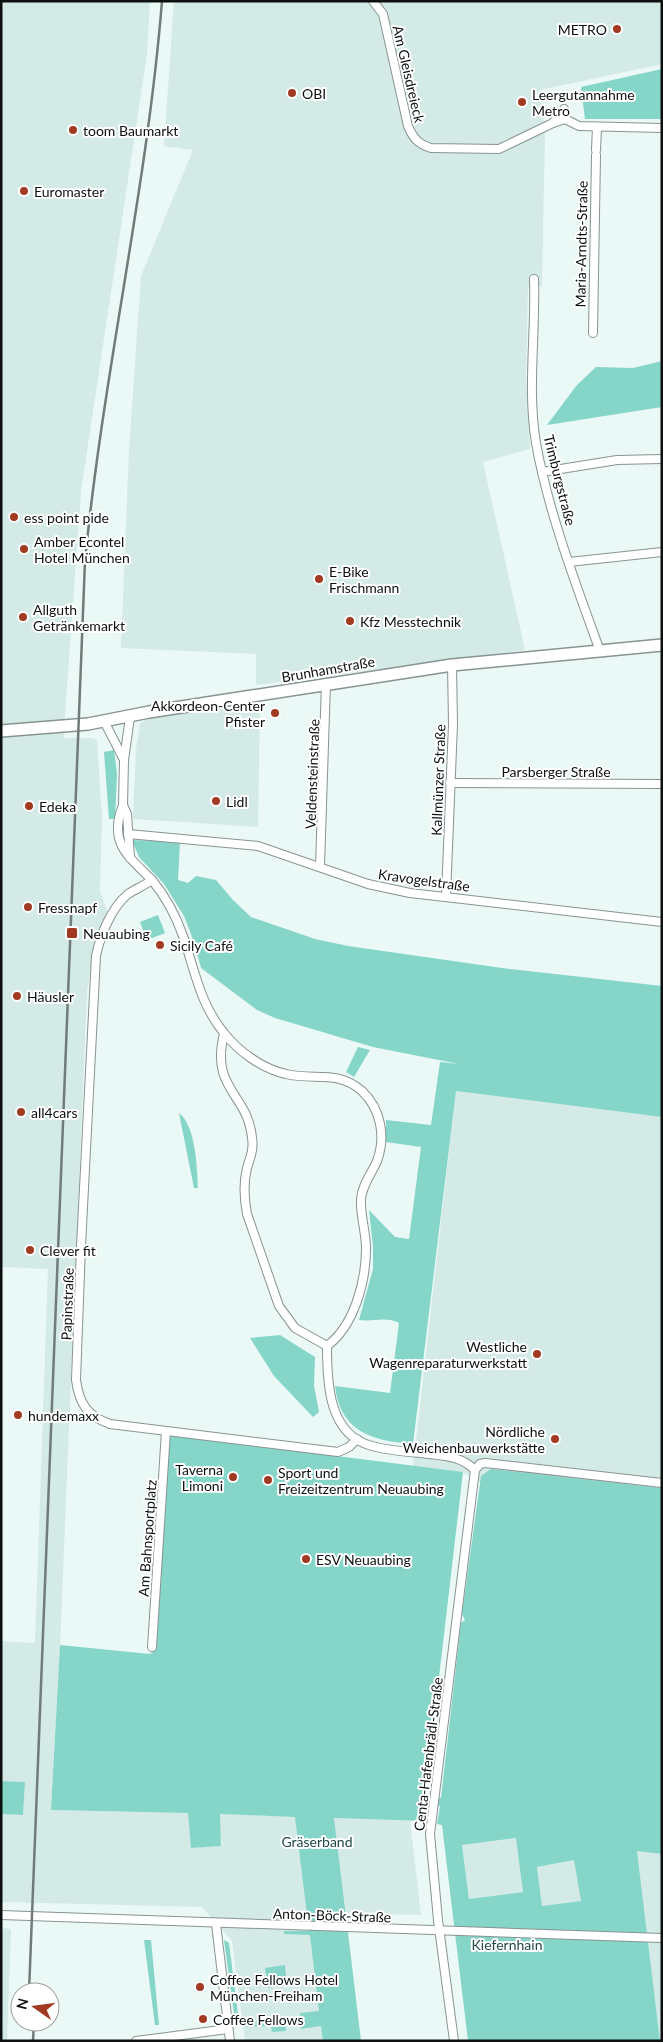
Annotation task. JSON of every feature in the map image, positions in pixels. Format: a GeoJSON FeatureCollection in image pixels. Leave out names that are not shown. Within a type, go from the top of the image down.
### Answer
{"type":"FeatureCollection","features":[{"type":"Feature","properties":{"kind":"street","name":"Am Gleisdreieck"},"geometry":{"type":"LineString","coordinates":[[373,1],[383,14],[408,126],[412,137],[420,144],[431,148],[499,149],[553,123],[564,109]]}},
{"type":"Feature","properties":{"kind":"street"},"geometry":{"type":"LineString","coordinates":[[553,123],[565,119],[579,126],[662,128]]}},
{"type":"Feature","properties":{"kind":"street","name":"Maria-Arndts-Straße"},"geometry":{"type":"LineString","coordinates":[[593,333],[596,127]]}},
{"type":"Feature","properties":{"kind":"street","name":"Trimburgstraße"},"geometry":{"type":"LineString","coordinates":[[534,278],[533,400],[536,441],[542,472],[568,562],[600,651]]}},
{"type":"Feature","properties":{"kind":"street"},"geometry":{"type":"LineString","coordinates":[[542,472],[618,460],[662,459]]}},
{"type":"Feature","properties":{"kind":"street"},"geometry":{"type":"LineString","coordinates":[[568,562],[662,552]]}},
{"type":"Feature","properties":{"kind":"street","name":"Brunhamstraße"},"geometry":{"type":"LineString","coordinates":[[1,731],[104,721],[326,683],[452,665],[662,645]]}},
{"type":"Feature","properties":{"kind":"street","name":"Kallmünzer Straße"},"geometry":{"type":"LineString","coordinates":[[446,896],[452,665]]}},
{"type":"Feature","properties":{"kind":"street","name":"Veldensteinstraße"},"geometry":{"type":"LineString","coordinates":[[320,866],[326,683]]}},
{"type":"Feature","properties":{"kind":"street"},"geometry":{"type":"LineString","coordinates":[[130,717],[124,760],[124,805],[130,858]]}},
{"type":"Feature","properties":{"kind":"street"},"geometry":{"type":"LineString","coordinates":[[104,721],[124,760]]}},
{"type":"Feature","properties":{"kind":"street","name":"Parsberger Straße"},"geometry":{"type":"LineString","coordinates":[[450,783],[662,784]]}},
{"type":"Feature","properties":{"kind":"street"},"geometry":{"type":"LineString","coordinates":[[124,805],[120,814],[120,842],[122,850],[165,896],[183,934],[205,1004],[224,1034],[254,1060],[287,1075],[329,1076],[348,1081],[363,1092],[379,1118],[382,1142],[361,1197],[366,1248],[364,1268],[347,1325],[339,1337],[327,1346]]}},
{"type":"Feature","properties":{"kind":"street","name":"Kravogelstraße"},"geometry":{"type":"LineString","coordinates":[[128,834],[258,846],[368,884],[410,893],[662,922]]}},
{"type":"Feature","properties":{"kind":"street","name":"Papinstraße"},"geometry":{"type":"LineString","coordinates":[[152,880],[127,895],[104,928],[96,956],[76,1380],[82,1406],[100,1420],[166,1432],[338,1452],[349,1447],[357,1439]]}},
{"type":"Feature","properties":{"kind":"street"},"geometry":{"type":"LineString","coordinates":[[224,1034],[220,1058],[222,1071],[226,1083],[242,1106],[250,1125],[253,1139],[244,1185],[247,1214],[279,1306],[294,1328],[327,1346]]}},
{"type":"Feature","properties":{"kind":"street"},"geometry":{"type":"LineString","coordinates":[[327,1346],[327,1376],[330,1402],[344,1426],[357,1439],[370,1446],[453,1456],[468,1463],[475,1470],[480,1464],[485,1463],[662,1483]]}},
{"type":"Feature","properties":{"kind":"street","name":"Am Bahnsportplatz"},"geometry":{"type":"LineString","coordinates":[[152,1647],[166,1432]]}},
{"type":"Feature","properties":{"kind":"street","name":"Centa-Hafenbrädl-Straße"},"geometry":{"type":"LineString","coordinates":[[454,2041],[431,1851],[434,1802],[475,1470]]}},
{"type":"Feature","properties":{"kind":"street","name":"Anton-Böck-Straße"},"geometry":{"type":"LineString","coordinates":[[1,1915],[216,1924],[662,1938]]}},
{"type":"Feature","properties":{"kind":"street"},"geometry":{"type":"LineString","coordinates":[[216,1924],[230,2041]]}},
{"type":"Feature","properties":{"kind":"street"},"geometry":{"type":"LineString","coordinates":[[136,2041],[228,2029]]}},
{"type":"Feature","properties":{"kind":"shaded area"},"geometry":{"type":"Polygon","coordinates":[[[1,1],[150,1],[147,54],[81,491],[65,715],[64,738],[92,738],[97,740],[102,817],[100,891],[108,914],[95,941],[87,991],[60,1645],[51,1810],[189,1813],[192,1848],[222,1845],[219,1814],[410,1821],[421,1915],[346,1913],[361,2041],[245,2041],[232,1941],[202,1907],[1,1902],[1,1814],[23,1815],[25,1782],[1,1781],[1,1641],[35,1643],[48,1269],[1,1267],[1,1]]]}},
{"type":"Feature","properties":{"kind":"shaded area"},"geometry":{"type":"Polygon","coordinates":[[[174,1],[662,1],[662,64],[540,90],[545,131],[542,286],[528,287],[526,376],[530,449],[483,462],[525,650],[256,685],[256,654],[121,648],[129,451],[141,276],[193,150],[164,146],[174,1]]]}},
{"type":"Feature","properties":{"kind":"shaded area"},"geometry":{"type":"Polygon","coordinates":[[[260,703],[258,827],[133,819],[136,749],[140,724],[148,718],[260,703]]]}},
{"type":"Feature","properties":{"kind":"shaded area"},"geometry":{"type":"Polygon","coordinates":[[[456,1091],[662,1117],[662,1504],[482,1483],[463,1472],[413,1466],[456,1091]]]}},
{"type":"Feature","properties":{"kind":"shaded area"},"geometry":{"type":"Polygon","coordinates":[[[517,1838],[523,1892],[469,1899],[462,1845],[517,1838]]]}},
{"type":"Feature","properties":{"kind":"shaded area"},"geometry":{"type":"Polygon","coordinates":[[[637,1851],[662,1854],[662,2041],[660,2041],[637,1851]]]}},
{"type":"Feature","properties":{"kind":"shaded area"},"geometry":{"type":"Polygon","coordinates":[[[575,1860],[581,1901],[542,1906],[537,1867],[575,1860]]]}},
{"type":"Feature","properties":{"kind":"shaded area"},"geometry":{"type":"Polygon","coordinates":[[[1,1928],[11,1929],[7,2041],[1,2041],[1,1928]]]}},
{"type":"Feature","properties":{"kind":"green space"},"geometry":{"type":"Polygon","coordinates":[[[662,69],[662,119],[585,119],[581,87],[662,69]]]}},
{"type":"Feature","properties":{"kind":"green space"},"geometry":{"type":"Polygon","coordinates":[[[662,361],[662,407],[547,425],[577,385],[596,367],[633,368],[662,361]]]}},
{"type":"Feature","properties":{"kind":"green space"},"geometry":{"type":"Polygon","coordinates":[[[114,750],[117,774],[115,819],[109,819],[104,752],[114,750]]]}},
{"type":"Feature","properties":{"kind":"green space"},"geometry":{"type":"Polygon","coordinates":[[[132,840],[180,842],[178,880],[188,883],[196,876],[216,880],[251,917],[315,939],[348,946],[502,968],[662,986],[662,1117],[456,1091],[413,1444],[398,1443],[372,1436],[351,1424],[338,1402],[335,1386],[390,1393],[399,1323],[390,1320],[359,1320],[373,1269],[369,1210],[395,1237],[409,1239],[421,1147],[386,1142],[386,1120],[431,1125],[440,1062],[459,1064],[373,1047],[275,1018],[257,1010],[201,968],[184,916],[164,884],[139,857],[132,840]]]}},
{"type":"Feature","properties":{"kind":"green space"},"geometry":{"type":"Polygon","coordinates":[[[158,915],[165,933],[147,940],[140,922],[158,915]]]}},
{"type":"Feature","properties":{"kind":"green space"},"geometry":{"type":"Polygon","coordinates":[[[358,1047],[370,1050],[354,1077],[346,1072],[358,1047]]]}},
{"type":"Feature","properties":{"kind":"green space"},"geometry":{"type":"Polygon","coordinates":[[[179,1113],[189,1127],[195,1148],[198,1188],[194,1188],[179,1113]]]}},
{"type":"Feature","properties":{"kind":"green space"},"geometry":{"type":"Polygon","coordinates":[[[280,1335],[315,1357],[314,1386],[319,1412],[313,1417],[274,1376],[250,1338],[280,1335]]]}},
{"type":"Feature","properties":{"kind":"green space"},"geometry":{"type":"Polygon","coordinates":[[[163,1434],[463,1472],[425,1797],[441,1798],[461,1623],[465,1620],[462,1614],[481,1476],[491,1469],[662,1488],[662,1854],[637,1851],[660,2041],[468,2041],[442,1825],[437,1824],[440,1806],[424,1804],[422,1821],[334,1818],[361,2041],[323,2041],[321,2026],[301,2029],[300,2013],[319,2011],[310,1935],[284,1934],[284,1931],[309,1931],[295,1817],[220,1814],[221,1846],[191,1848],[188,1813],[51,1810],[60,1645],[150,1654],[156,1650],[163,1434]],[[516,1838],[462,1845],[469,1899],[523,1892],[516,1838]],[[574,1860],[537,1867],[542,1906],[581,1901],[574,1860]]]}},
{"type":"Feature","properties":{"kind":"green space"},"geometry":{"type":"Polygon","coordinates":[[[1,1781],[25,1782],[23,1815],[1,1814],[1,1781]]]}},
{"type":"Feature","properties":{"kind":"green space"},"geometry":{"type":"Polygon","coordinates":[[[144,1940],[151,1940],[159,2025],[155,2025],[144,1940]]]}},
{"type":"Feature","properties":{"kind":"green space"},"geometry":{"type":"Polygon","coordinates":[[[224,1940],[229,1943],[238,2014],[237,2018],[232,2019],[231,2014],[234,2013],[224,1940]]]}},
{"type":"Feature","properties":{"kind":"green space"},"geometry":{"type":"Polygon","coordinates":[[[285,1965],[287,1985],[268,1988],[265,1968],[285,1965]]]}},
{"type":"Feature","properties":{"kind":"green space"},"geometry":{"type":"Polygon","coordinates":[[[285,2017],[286,2031],[272,2032],[271,2026],[244,2027],[244,2022],[285,2017]]]}},
{"type":"Feature","properties":{"kind":"railway"},"geometry":{"type":"LineString","coordinates":[[29,1982],[85,561],[103,421],[146,142],[162,1]]}},
{"type":"Feature","properties":{"kind":"railway"},"geometry":{"type":"LineString","coordinates":[[33,2032],[33,2041]]}},
{"type":"Feature","properties":{"kind":"place","name":"METRO"},"geometry":{"type":"Point","coordinates":[617,29]}},
{"type":"Feature","properties":{"kind":"place","name":"OBI"},"geometry":{"type":"Point","coordinates":[292,93]}},
{"type":"Feature","properties":{"kind":"place","name":"Leergutannahme Metro"},"geometry":{"type":"Point","coordinates":[522,102]}},
{"type":"Feature","properties":{"kind":"place","name":"toom Baumarkt"},"geometry":{"type":"Point","coordinates":[73,130]}},
{"type":"Feature","properties":{"kind":"place","name":"Euromaster"},"geometry":{"type":"Point","coordinates":[24,191]}},
{"type":"Feature","properties":{"kind":"place","name":"ess point pide"},"geometry":{"type":"Point","coordinates":[14,517]}},
{"type":"Feature","properties":{"kind":"place","name":"Amber Econtel Hotel München"},"geometry":{"type":"Point","coordinates":[24,549]}},
{"type":"Feature","properties":{"kind":"place","name":"E-Bike Frischmann"},"geometry":{"type":"Point","coordinates":[319,579]}},
{"type":"Feature","properties":{"kind":"place","name":"Allguth Getränkemarkt"},"geometry":{"type":"Point","coordinates":[23,617]}},
{"type":"Feature","properties":{"kind":"place","name":"Kfz Messtechnik"},"geometry":{"type":"Point","coordinates":[350,621]}},
{"type":"Feature","properties":{"kind":"place","name":"Akkordeon-Center Pfister"},"geometry":{"type":"Point","coordinates":[275,713]}},
{"type":"Feature","properties":{"kind":"place","name":"Lidl"},"geometry":{"type":"Point","coordinates":[216,801]}},
{"type":"Feature","properties":{"kind":"place","name":"Edeka"},"geometry":{"type":"Point","coordinates":[29,806]}},
{"type":"Feature","properties":{"kind":"place","name":"Fressnapf"},"geometry":{"type":"Point","coordinates":[28,907]}},
{"type":"Feature","properties":{"kind":"place","name":"Neuaubing"},"geometry":{"type":"Point","coordinates":[72,933]}},
{"type":"Feature","properties":{"kind":"place","name":"Sicily Café"},"geometry":{"type":"Point","coordinates":[160,945]}},
{"type":"Feature","properties":{"kind":"place","name":"Häusler"},"geometry":{"type":"Point","coordinates":[17,996]}},
{"type":"Feature","properties":{"kind":"place","name":"all4cars"},"geometry":{"type":"Point","coordinates":[21,1112]}},
{"type":"Feature","properties":{"kind":"place","name":"Clever fit"},"geometry":{"type":"Point","coordinates":[30,1250]}},
{"type":"Feature","properties":{"kind":"place","name":"Westliche Wagenreparaturwerkstatt"},"geometry":{"type":"Point","coordinates":[537,1354]}},
{"type":"Feature","properties":{"kind":"place","name":"hundemaxx"},"geometry":{"type":"Point","coordinates":[18,1415]}},
{"type":"Feature","properties":{"kind":"place","name":"Nördliche Weichenbauwerkstätte"},"geometry":{"type":"Point","coordinates":[555,1439]}},
{"type":"Feature","properties":{"kind":"place","name":"Taverna Limoni"},"geometry":{"type":"Point","coordinates":[233,1477]}},
{"type":"Feature","properties":{"kind":"place","name":"Sport und Freizeitzentrum Neuaubing"},"geometry":{"type":"Point","coordinates":[268,1480]}},
{"type":"Feature","properties":{"kind":"place","name":"ESV Neuaubing"},"geometry":{"type":"Point","coordinates":[306,1559]}},
{"type":"Feature","properties":{"kind":"place","name":"Coffee Fellows Hotel München-Freiham"},"geometry":{"type":"Point","coordinates":[200,1987]}},
{"type":"Feature","properties":{"kind":"place","name":"Coffee Fellows"},"geometry":{"type":"Point","coordinates":[203,2019]}},
{"type":"Feature","properties":{"kind":"park label","name":"Gräserband"},"geometry":{"type":"Point","coordinates":[317,1841]}},
{"type":"Feature","properties":{"kind":"park label","name":"Kiefernhain"},"geometry":{"type":"Point","coordinates":[507,1944]}}]}
